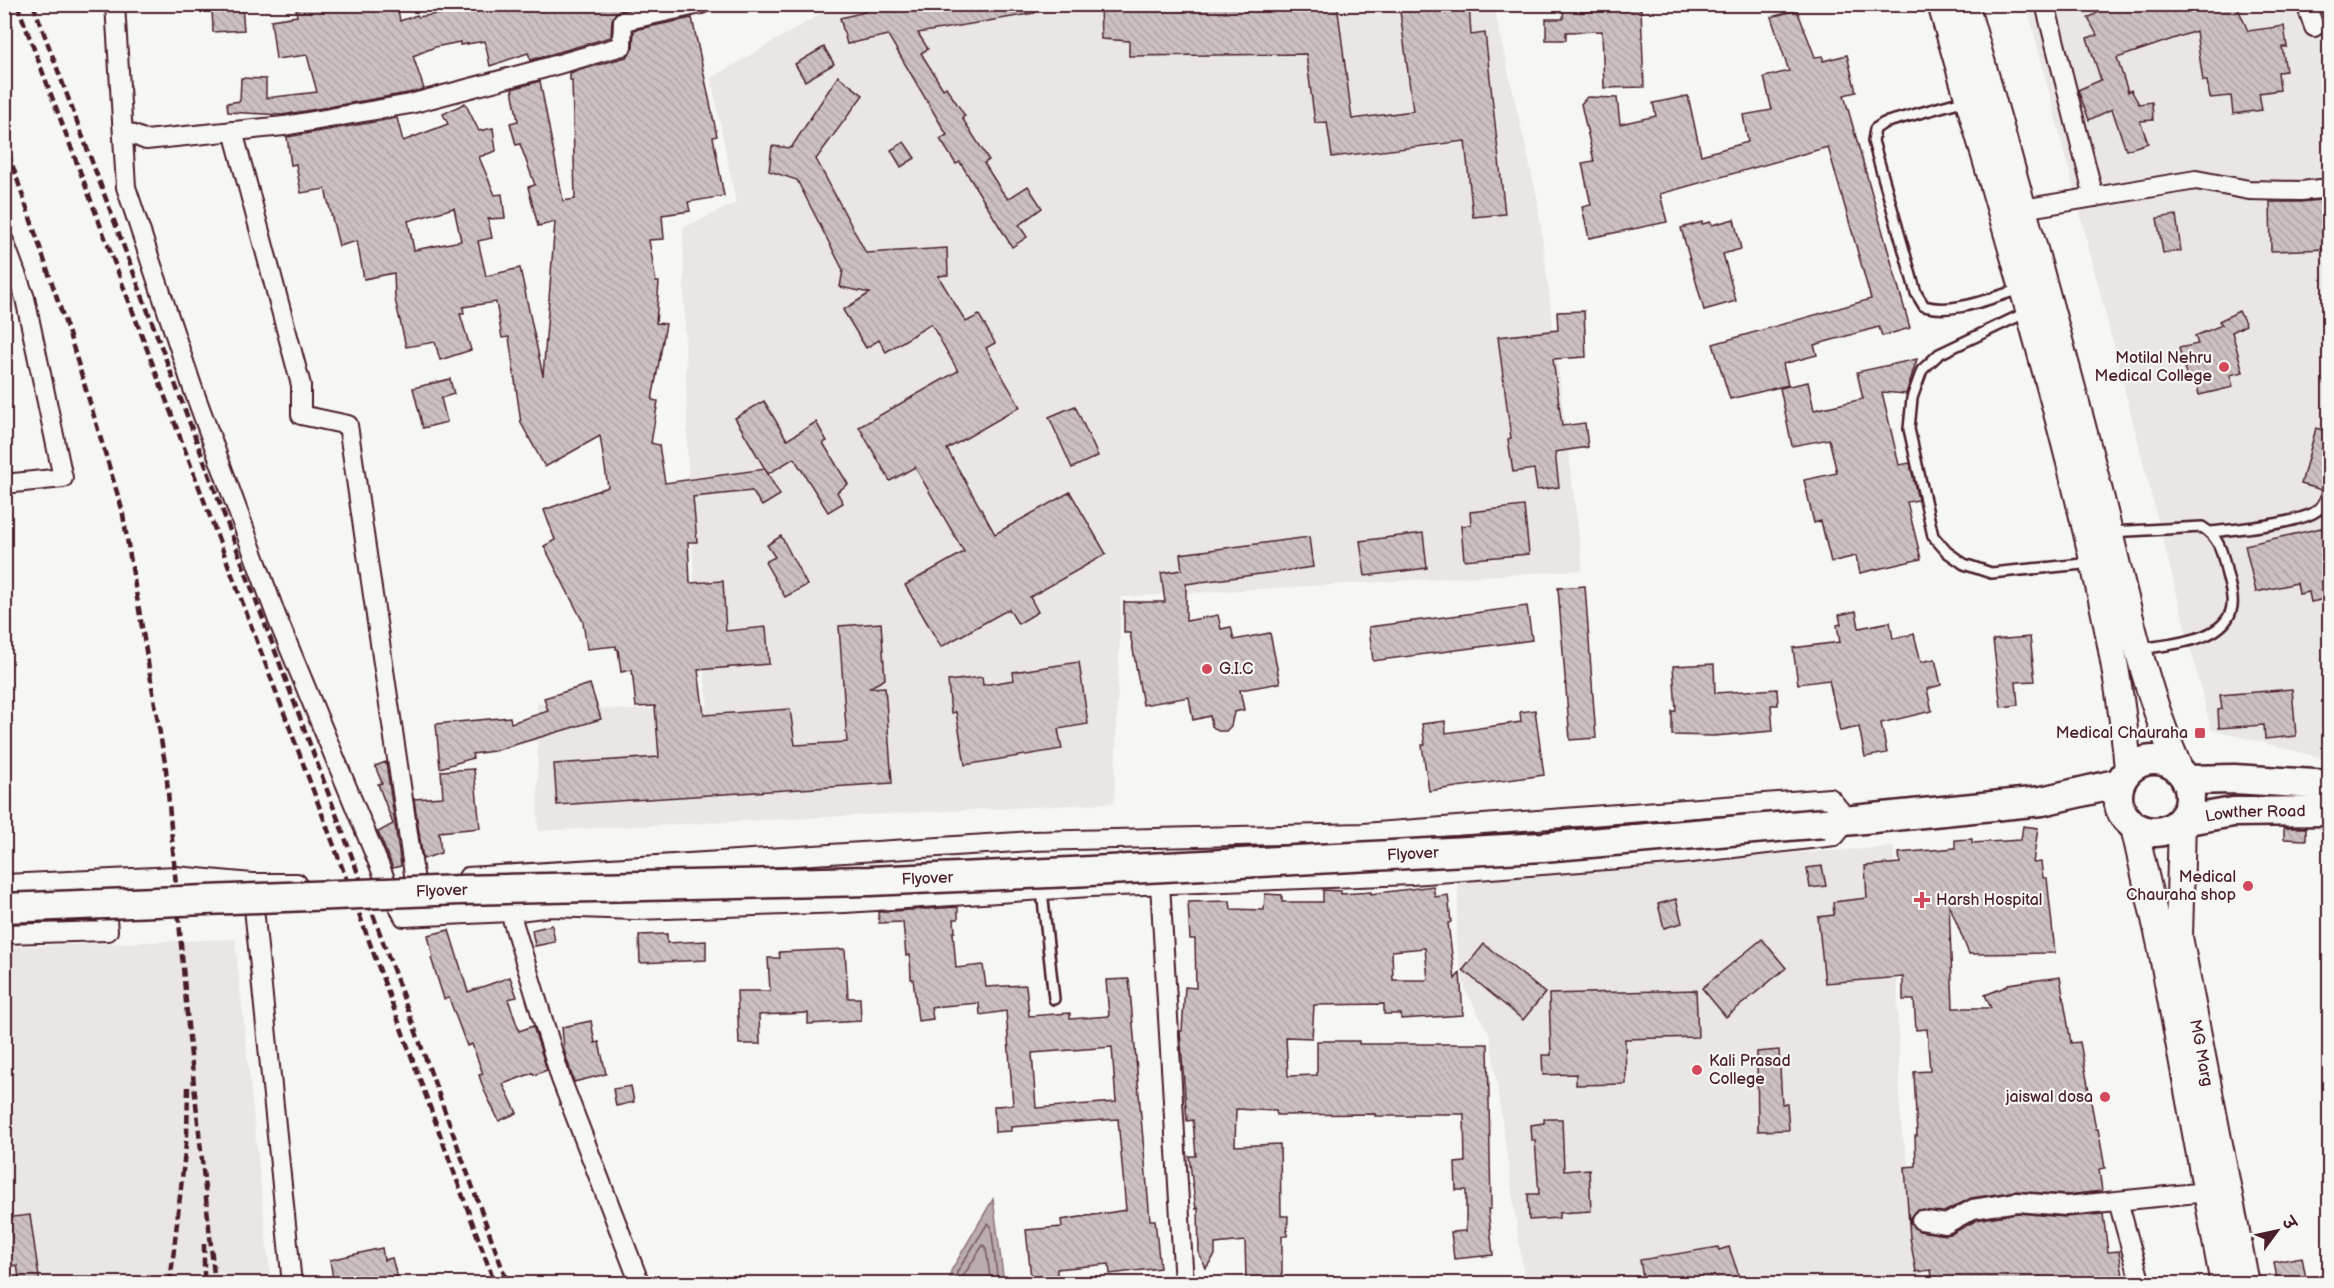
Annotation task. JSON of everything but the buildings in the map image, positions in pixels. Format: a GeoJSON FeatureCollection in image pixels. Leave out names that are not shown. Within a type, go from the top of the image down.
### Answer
{"type":"FeatureCollection","features":[{"type":"Feature","properties":{"kind":"main road"},"geometry":{"type":"LineString","coordinates":[[1941,4],[2050,384],[2095,563],[2119,680],[2124,776],[2118,802],[2127,819],[2161,945],[2224,1284]]}},
{"type":"Feature","properties":{"kind":"main road"},"geometry":{"type":"LineString","coordinates":[[1965,4],[2110,532],[2138,649],[2163,733],[2184,777],[2189,801],[2182,821],[2164,831],[2154,833],[2127,819],[2093,806],[2043,801]]}},
{"type":"Feature","properties":{"kind":"main road"},"geometry":{"type":"LineString","coordinates":[[2043,801],[2124,776],[2146,761],[2155,760],[2174,766],[2184,777]]}},
{"type":"Feature","properties":{"kind":"main road","name":"Lowther Road"},"geometry":{"type":"LineString","coordinates":[[2184,777],[2330,785]]}},
{"type":"Feature","properties":{"kind":"main road","name":"Flyover"},"geometry":{"type":"LineString","coordinates":[[4,908],[460,890],[870,881],[1035,874],[1543,847],[1836,822],[2043,801]]}},
{"type":"Feature","properties":{"kind":"main road","name":"Lowther Road"},"geometry":{"type":"LineString","coordinates":[[2182,821],[2233,812],[2330,811]]}},
{"type":"Feature","properties":{"kind":"main road","name":"MG Marg"},"geometry":{"type":"LineString","coordinates":[[2182,821],[2179,936],[2246,1284]]}},
{"type":"Feature","properties":{"kind":"street"},"geometry":{"type":"LineString","coordinates":[[4,884],[176,876],[252,883],[387,884],[659,863],[1032,841],[1364,832],[1830,798],[1836,822],[1835,836],[1683,854],[1412,875],[1160,884],[845,903],[635,910],[550,907],[510,912],[404,917],[387,884],[277,618],[192,386],[126,187],[115,4]]}},
{"type":"Feature","properties":{"kind":"street"},"geometry":{"type":"LineString","coordinates":[[124,131],[146,140],[284,126],[410,104],[622,46],[623,21],[701,4]]}},
{"type":"Feature","properties":{"kind":"street"},"geometry":{"type":"LineString","coordinates":[[2045,4],[2094,197]]}},
{"type":"Feature","properties":{"kind":"street"},"geometry":{"type":"LineString","coordinates":[[2306,4],[2314,27]]}},
{"type":"Feature","properties":{"kind":"street"},"geometry":{"type":"LineString","coordinates":[[233,131],[301,385],[301,415],[348,425],[416,880]]}},
{"type":"Feature","properties":{"kind":"street"},"geometry":{"type":"LineString","coordinates":[[2023,209],[2196,180],[2249,190],[2301,191],[2330,188]]}},
{"type":"Feature","properties":{"kind":"street"},"geometry":{"type":"LineString","coordinates":[[4,241],[25,298],[63,478],[4,484]]}},
{"type":"Feature","properties":{"kind":"street"},"geometry":{"type":"LineString","coordinates":[[4,934],[108,931],[105,880]]}},
{"type":"Feature","properties":{"kind":"street"},"geometry":{"type":"LineString","coordinates":[[252,883],[292,1284]]}},
{"type":"Feature","properties":{"kind":"street"},"geometry":{"type":"LineString","coordinates":[[1160,884],[1184,1284]]}},
{"type":"Feature","properties":{"kind":"street"},"geometry":{"type":"LineString","coordinates":[[510,912],[561,1079],[640,1284]]}},
{"type":"Feature","properties":{"kind":"street"},"geometry":{"type":"LineString","coordinates":[[1921,1220],[1946,1224],[1973,1209],[2018,1202],[2066,1206],[2207,1192]]}},
{"type":"Feature","properties":{"kind":"street"},"geometry":{"type":"LineString","coordinates":[[2118,1201],[2141,1284]]}},
{"type":"Feature","properties":{"kind":"lane"},"geometry":{"type":"LineString","coordinates":[[1968,99],[1884,123],[1875,129],[1873,141],[1916,293],[1924,306],[1937,310],[2026,300]]}},
{"type":"Feature","properties":{"kind":"lane"},"geometry":{"type":"LineString","coordinates":[[2026,300],[1939,354],[1922,370],[1912,398],[1909,429],[1933,536],[1947,552],[1964,564],[1991,573],[2095,563]]}},
{"type":"Feature","properties":{"kind":"lane"},"geometry":{"type":"LineString","coordinates":[[2211,532],[2300,518],[2318,510],[2330,488]]}},
{"type":"Feature","properties":{"kind":"lane"},"geometry":{"type":"LineString","coordinates":[[2110,532],[2202,527],[2211,532],[2219,543],[2223,556],[2233,605],[2229,617],[2207,636],[2138,649]]}},
{"type":"Feature","properties":{"kind":"lane"},"geometry":{"type":"LineString","coordinates":[[1042,891],[1054,999]]}},
{"type":"Feature","properties":{"kind":"shaded area"},"geometry":{"type":"Polygon","coordinates":[[[836,5],[1493,5],[1537,197],[1583,570],[1121,597],[1114,803],[538,831],[537,703],[626,710],[708,707],[695,590],[688,470],[683,228],[736,203],[711,78],[836,5]]]}},
{"type":"Feature","properties":{"kind":"shaded area","name":"Motilal Nehru Medical College"},"geometry":{"type":"Polygon","coordinates":[[[2027,5],[2329,5],[2329,760],[2211,729],[2027,5]]]}},
{"type":"Feature","properties":{"kind":"shaded area","name":"Kali Prasad College"},"geometry":{"type":"Polygon","coordinates":[[[1894,847],[1900,1104],[1902,1134],[1921,1220],[1923,1283],[1525,1283],[1490,1035],[1466,991],[1456,945],[1459,874],[1894,847]]]}},
{"type":"Feature","properties":{"kind":"shaded area"},"geometry":{"type":"Polygon","coordinates":[[[235,939],[271,1283],[5,1283],[4,947],[235,939]]]}},
{"type":"Feature","properties":{"kind":"water"},"geometry":{"type":"Polygon","coordinates":[[[993,1199],[1004,1283],[949,1283],[951,1271],[993,1199]]]}},
{"type":"Feature","properties":{"kind":"railway"},"geometry":{"type":"LineString","coordinates":[[17,4],[336,851],[495,1284]]}},
{"type":"Feature","properties":{"kind":"railway"},"geometry":{"type":"LineString","coordinates":[[33,4],[348,846],[508,1284]]}},
{"type":"Feature","properties":{"kind":"railway"},"geometry":{"type":"LineString","coordinates":[[4,140],[71,340],[122,509],[166,769],[189,1037],[215,1284]]}},
{"type":"Feature","properties":{"kind":"railway"},"geometry":{"type":"LineString","coordinates":[[170,1284],[187,1135],[188,1087]]}},
{"type":"Feature","properties":{"kind":"railway"},"geometry":{"type":"LineString","coordinates":[[204,1244],[204,1284]]}},
{"type":"Feature","properties":{"kind":"place","name":"Motilal Nehru Medical College"},"geometry":{"type":"Point","coordinates":[2224,367]}},
{"type":"Feature","properties":{"kind":"place","name":"G.I.C"},"geometry":{"type":"Point","coordinates":[1207,669]}},
{"type":"Feature","properties":{"kind":"place","name":"Medical Chauraha"},"geometry":{"type":"Point","coordinates":[2200,733]}},
{"type":"Feature","properties":{"kind":"place","name":"Medical Chauraha shop"},"geometry":{"type":"Point","coordinates":[2248,886]}},
{"type":"Feature","properties":{"kind":"place","name":"Harsh Hospital"},"geometry":{"type":"Point","coordinates":[1922,900]}},
{"type":"Feature","properties":{"kind":"place","name":"Kali Prasad College"},"geometry":{"type":"Point","coordinates":[1697,1070]}},
{"type":"Feature","properties":{"kind":"place","name":"jaiswal dosa"},"geometry":{"type":"Point","coordinates":[2105,1097]}}]}
